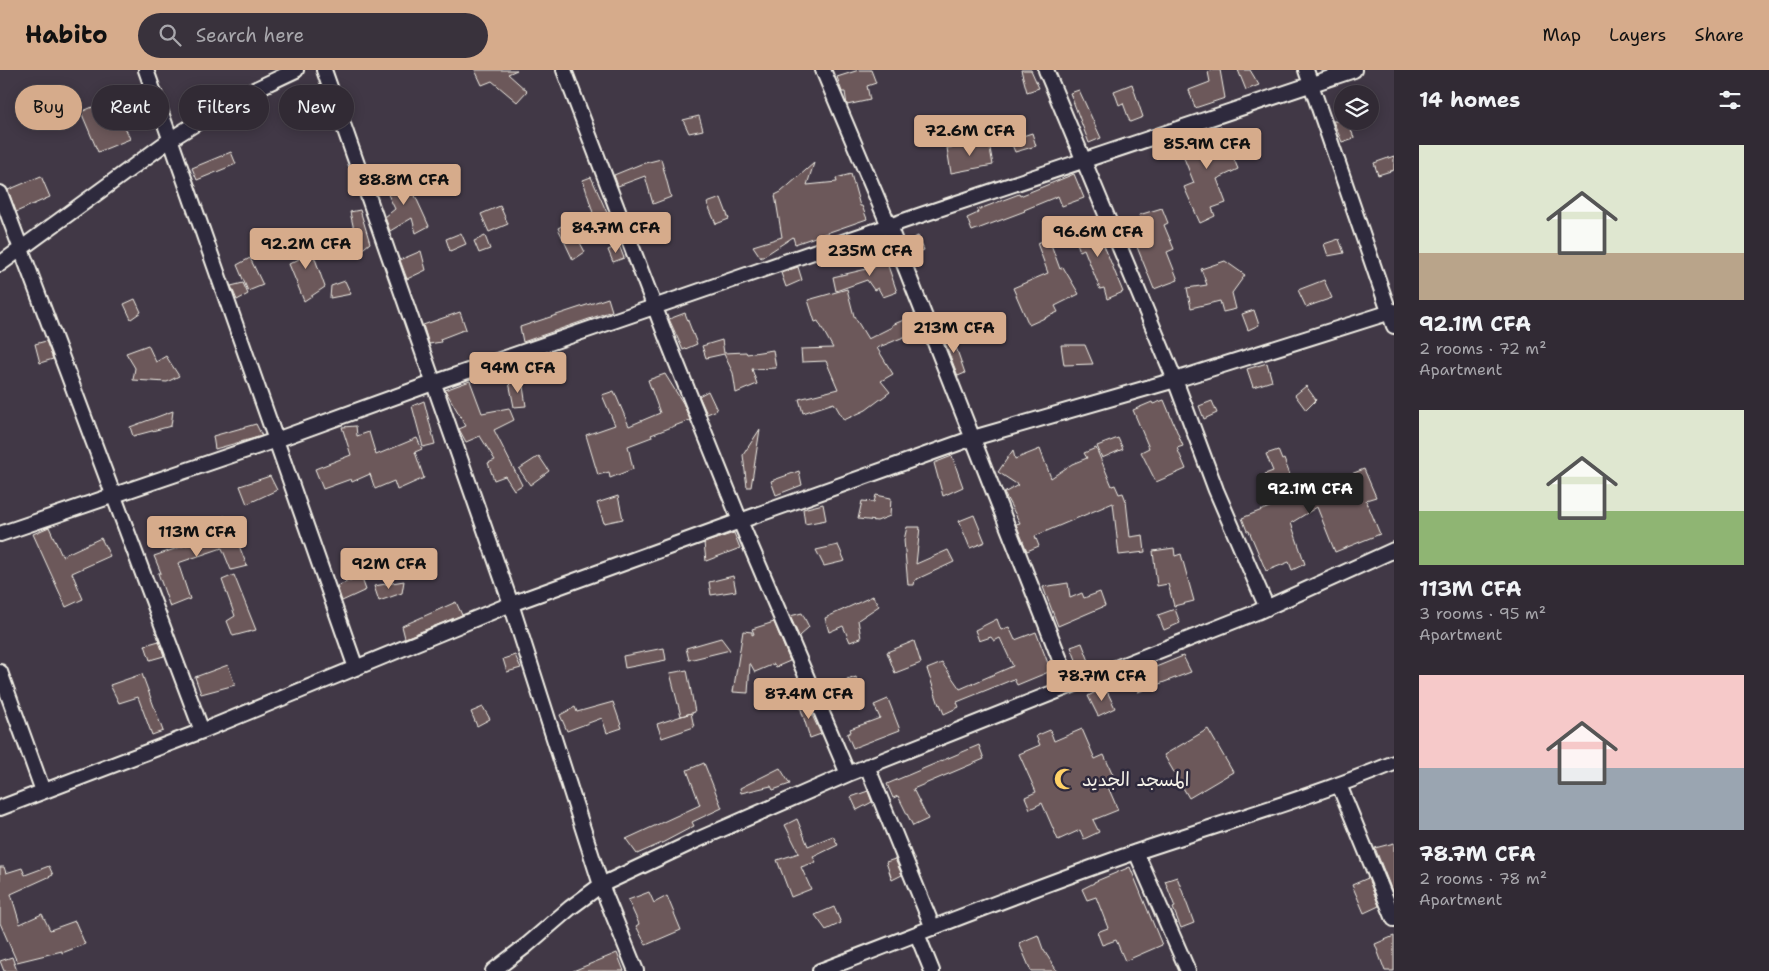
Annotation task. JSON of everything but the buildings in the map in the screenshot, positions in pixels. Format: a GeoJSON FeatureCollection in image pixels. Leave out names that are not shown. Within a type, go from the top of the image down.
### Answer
{"type":"FeatureCollection","features":[{"type":"Feature","properties":{"kind":"street"},"geometry":{"type":"LineString","coordinates":[[146,70],[356,668]]}},
{"type":"Feature","properties":{"kind":"street"},"geometry":{"type":"LineString","coordinates":[[0,264],[171,139],[233,100],[296,70]]}},
{"type":"Feature","properties":{"kind":"street"},"geometry":{"type":"LineString","coordinates":[[324,70],[363,176],[511,604],[601,886],[636,971]]}},
{"type":"Feature","properties":{"kind":"street"},"geometry":{"type":"LineString","coordinates":[[564,70],[654,307],[740,521],[848,774]]}},
{"type":"Feature","properties":{"kind":"street"},"geometry":{"type":"LineString","coordinates":[[823,70],[890,226],[1070,685]]}},
{"type":"Feature","properties":{"kind":"street"},"geometry":{"type":"LineString","coordinates":[[1046,70],[1175,380],[1216,490],[1267,608]]}},
{"type":"Feature","properties":{"kind":"street"},"geometry":{"type":"LineString","coordinates":[[1306,70],[1392,311],[1394,326]]}},
{"type":"Feature","properties":{"kind":"street"},"geometry":{"type":"LineString","coordinates":[[0,534],[890,226],[1354,70]]}},
{"type":"Feature","properties":{"kind":"street"},"geometry":{"type":"LineString","coordinates":[[0,193],[202,731]]}},
{"type":"Feature","properties":{"kind":"street"},"geometry":{"type":"LineString","coordinates":[[0,808],[202,731],[511,604],[740,521],[973,438],[1175,380],[1392,311]]}},
{"type":"Feature","properties":{"kind":"street"},"geometry":{"type":"LineString","coordinates":[[493,971],[570,908],[601,886],[697,840],[867,766],[1267,608],[1394,550]]}},
{"type":"Feature","properties":{"kind":"street"},"geometry":{"type":"LineString","coordinates":[[0,672],[43,791]]}},
{"type":"Feature","properties":{"kind":"street"},"geometry":{"type":"LineString","coordinates":[[820,971],[1136,852],[1339,785],[1394,763]]}},
{"type":"Feature","properties":{"kind":"street"},"geometry":{"type":"LineString","coordinates":[[867,766],[933,928]]}},
{"type":"Feature","properties":{"kind":"street"},"geometry":{"type":"LineString","coordinates":[[1339,785],[1394,919]]}},
{"type":"Feature","properties":{"kind":"street"},"geometry":{"type":"LineString","coordinates":[[1136,852],[1188,971]]}},
{"type":"Feature","properties":{"kind":"street"},"geometry":{"type":"LineString","coordinates":[[917,934],[932,971]]}},
{"type":"Feature","properties":{"kind":"place","name":"المسجد الجديد"},"geometry":{"type":"Point","coordinates":[1065,779]}}]}
